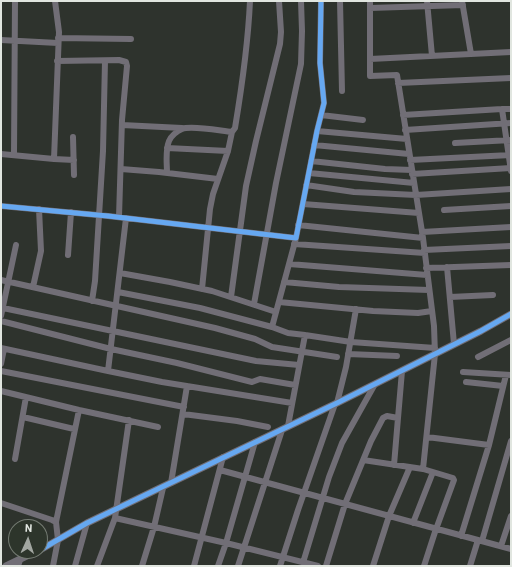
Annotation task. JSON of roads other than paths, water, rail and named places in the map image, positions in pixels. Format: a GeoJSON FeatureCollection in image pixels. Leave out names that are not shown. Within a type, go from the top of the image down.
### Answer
{"type":"FeatureCollection","features":[{"type":"Feature","properties":{"kind":"street"},"geometry":{"type":"LineString","coordinates":[[14,155],[15,1]]}},
{"type":"Feature","properties":{"kind":"street"},"geometry":{"type":"LineString","coordinates":[[54,159],[58,40],[55,1]]}},
{"type":"Feature","properties":{"kind":"street"},"geometry":{"type":"LineString","coordinates":[[202,289],[210,209],[213,194],[228,151],[232,132],[235,128],[248,39],[250,1]]}},
{"type":"Feature","properties":{"kind":"street"},"geometry":{"type":"LineString","coordinates":[[231,297],[246,186],[280,44],[281,32],[278,1]]}},
{"type":"Feature","properties":{"kind":"street"},"geometry":{"type":"LineString","coordinates":[[254,304],[268,234],[276,183],[301,64],[301,1]]}},
{"type":"Feature","properties":{"kind":"street"},"geometry":{"type":"LineString","coordinates":[[272,327],[295,241],[324,103],[320,62],[321,1]]}},
{"type":"Feature","properties":{"kind":"street"},"geometry":{"type":"LineString","coordinates":[[340,1],[342,91]]}},
{"type":"Feature","properties":{"kind":"street"},"geometry":{"type":"LineString","coordinates":[[427,3],[432,56]]}},
{"type":"Feature","properties":{"kind":"street"},"geometry":{"type":"LineString","coordinates":[[423,469],[435,351],[432,311],[419,213],[397,75],[370,76],[370,4],[462,3],[471,54]]}},
{"type":"Feature","properties":{"kind":"street"},"geometry":{"type":"LineString","coordinates":[[1,40],[131,39]]}},
{"type":"Feature","properties":{"kind":"street"},"geometry":{"type":"LineString","coordinates":[[370,59],[511,52]]}},
{"type":"Feature","properties":{"kind":"street"},"geometry":{"type":"LineString","coordinates":[[57,61],[126,62],[119,217]]}},
{"type":"Feature","properties":{"kind":"street"},"geometry":{"type":"LineString","coordinates":[[92,301],[95,281],[103,151],[105,61]]}},
{"type":"Feature","properties":{"kind":"street"},"geometry":{"type":"LineString","coordinates":[[398,83],[511,78]]}},
{"type":"Feature","properties":{"kind":"street"},"geometry":{"type":"LineString","coordinates":[[502,109],[508,124],[511,172]]}},
{"type":"Feature","properties":{"kind":"street"},"geometry":{"type":"LineString","coordinates":[[403,115],[511,109]]}},
{"type":"Feature","properties":{"kind":"street"},"geometry":{"type":"LineString","coordinates":[[321,116],[363,120]]}},
{"type":"Feature","properties":{"kind":"street"},"geometry":{"type":"LineString","coordinates":[[405,130],[508,124]]}},
{"type":"Feature","properties":{"kind":"street"},"geometry":{"type":"LineString","coordinates":[[122,125],[191,128],[232,132]]}},
{"type":"Feature","properties":{"kind":"street"},"geometry":{"type":"LineString","coordinates":[[167,173],[167,148],[170,139],[182,128]]}},
{"type":"Feature","properties":{"kind":"street"},"geometry":{"type":"LineString","coordinates":[[317,131],[407,139]]}},
{"type":"Feature","properties":{"kind":"street"},"geometry":{"type":"LineString","coordinates":[[73,137],[74,175]]}},
{"type":"Feature","properties":{"kind":"street"},"geometry":{"type":"LineString","coordinates":[[454,143],[509,140]]}},
{"type":"Feature","properties":{"kind":"street"},"geometry":{"type":"LineString","coordinates":[[314,145],[410,157],[510,155]]}},
{"type":"Feature","properties":{"kind":"street"},"geometry":{"type":"LineString","coordinates":[[167,148],[228,151]]}},
{"type":"Feature","properties":{"kind":"street"},"geometry":{"type":"LineString","coordinates":[[1,154],[74,160]]}},
{"type":"Feature","properties":{"kind":"street"},"geometry":{"type":"LineString","coordinates":[[311,161],[412,172],[511,168]]}},
{"type":"Feature","properties":{"kind":"street"},"geometry":{"type":"LineString","coordinates":[[121,169],[218,179]]}},
{"type":"Feature","properties":{"kind":"street"},"geometry":{"type":"LineString","coordinates":[[309,173],[414,183]]}},
{"type":"Feature","properties":{"kind":"street"},"geometry":{"type":"LineString","coordinates":[[306,185],[354,192],[416,195],[511,188]]}},
{"type":"Feature","properties":{"kind":"street"},"geometry":{"type":"LineString","coordinates":[[303,204],[419,213]]}},
{"type":"Feature","properties":{"kind":"street"},"geometry":{"type":"LineString","coordinates":[[1,206],[119,217],[268,234],[295,241],[424,251],[511,246]]}},
{"type":"Feature","properties":{"kind":"street"},"geometry":{"type":"LineString","coordinates":[[444,210],[511,206]]}},
{"type":"Feature","properties":{"kind":"street"},"geometry":{"type":"LineString","coordinates":[[33,287],[41,246],[39,209]]}},
{"type":"Feature","properties":{"kind":"street"},"geometry":{"type":"LineString","coordinates":[[68,255],[71,212]]}},
{"type":"Feature","properties":{"kind":"street"},"geometry":{"type":"LineString","coordinates":[[108,371],[126,218]]}},
{"type":"Feature","properties":{"kind":"street"},"geometry":{"type":"LineString","coordinates":[[298,225],[422,235],[511,227]]}},
{"type":"Feature","properties":{"kind":"street"},"geometry":{"type":"LineString","coordinates":[[1,316],[16,244]]}},
{"type":"Feature","properties":{"kind":"street"},"geometry":{"type":"LineString","coordinates":[[289,264],[427,275]]}},
{"type":"Feature","properties":{"kind":"street"},"geometry":{"type":"LineString","coordinates":[[426,268],[511,265]]}},
{"type":"Feature","properties":{"kind":"street"},"geometry":{"type":"LineString","coordinates":[[447,267],[454,344]]}},
{"type":"Feature","properties":{"kind":"street"},"geometry":{"type":"LineString","coordinates":[[120,273],[202,289],[276,312]]}},
{"type":"Feature","properties":{"kind":"street"},"geometry":{"type":"LineString","coordinates":[[1,280],[215,328],[255,339],[272,347],[337,357]]}},
{"type":"Feature","properties":{"kind":"street"},"geometry":{"type":"LineString","coordinates":[[284,282],[339,287],[429,290]]}},
{"type":"Feature","properties":{"kind":"street"},"geometry":{"type":"LineString","coordinates":[[118,292],[200,308],[288,332],[351,342],[435,351]]}},
{"type":"Feature","properties":{"kind":"street"},"geometry":{"type":"LineString","coordinates":[[450,297],[493,295]]}},
{"type":"Feature","properties":{"kind":"street"},"geometry":{"type":"LineString","coordinates":[[279,302],[402,313],[432,311]]}},
{"type":"Feature","properties":{"kind":"street"},"geometry":{"type":"LineString","coordinates":[[3,308],[256,361],[299,365]]}},
{"type":"Feature","properties":{"kind":"street"},"geometry":{"type":"LineString","coordinates":[[280,566],[336,404],[351,342],[356,310]]}},
{"type":"Feature","properties":{"kind":"street"},"geometry":{"type":"LineString","coordinates":[[48,546],[87,523],[336,404],[402,371],[435,351],[454,344],[511,314]]}},
{"type":"Feature","properties":{"kind":"street"},"geometry":{"type":"LineString","coordinates":[[1,321],[111,349],[177,363],[252,382],[260,379],[295,385]]}},
{"type":"Feature","properties":{"kind":"street"},"geometry":{"type":"LineString","coordinates":[[238,566],[265,482],[285,428],[292,403],[305,335]]}},
{"type":"Feature","properties":{"kind":"street"},"geometry":{"type":"LineString","coordinates":[[478,357],[511,340]]}},
{"type":"Feature","properties":{"kind":"street"},"geometry":{"type":"LineString","coordinates":[[1,364],[3,349],[162,382],[292,403]]}},
{"type":"Feature","properties":{"kind":"street"},"geometry":{"type":"LineString","coordinates":[[348,354],[397,356]]}},
{"type":"Feature","properties":{"kind":"street"},"geometry":{"type":"LineString","coordinates":[[1,371],[184,406]]}},
{"type":"Feature","properties":{"kind":"street"},"geometry":{"type":"LineString","coordinates":[[394,465],[402,371]]}},
{"type":"Feature","properties":{"kind":"street"},"geometry":{"type":"LineString","coordinates":[[461,536],[489,445],[503,386],[508,375],[463,372]]}},
{"type":"Feature","properties":{"kind":"street"},"geometry":{"type":"LineString","coordinates":[[466,382],[503,386]]}},
{"type":"Feature","properties":{"kind":"street"},"geometry":{"type":"LineString","coordinates":[[302,564],[329,476],[342,443],[375,384]]}},
{"type":"Feature","properties":{"kind":"street"},"geometry":{"type":"LineString","coordinates":[[171,483],[187,386]]}},
{"type":"Feature","properties":{"kind":"street"},"geometry":{"type":"LineString","coordinates":[[1,390],[79,410],[158,427]]}},
{"type":"Feature","properties":{"kind":"street"},"geometry":{"type":"LineString","coordinates":[[15,458],[26,397]]}},
{"type":"Feature","properties":{"kind":"street"},"geometry":{"type":"LineString","coordinates":[[53,566],[58,540],[56,522],[79,410]]}},
{"type":"Feature","properties":{"kind":"street"},"geometry":{"type":"LineString","coordinates":[[183,414],[268,427]]}},
{"type":"Feature","properties":{"kind":"street"},"geometry":{"type":"LineString","coordinates":[[326,566],[345,504],[363,460],[383,418],[387,416],[398,418]]}},
{"type":"Feature","properties":{"kind":"street"},"geometry":{"type":"LineString","coordinates":[[23,417],[74,429]]}},
{"type":"Feature","properties":{"kind":"street"},"geometry":{"type":"LineString","coordinates":[[97,566],[116,509],[129,420]]}},
{"type":"Feature","properties":{"kind":"street"},"geometry":{"type":"LineString","coordinates":[[427,437],[489,445]]}},
{"type":"Feature","properties":{"kind":"street"},"geometry":{"type":"LineString","coordinates":[[470,566],[480,540],[511,441]]}},
{"type":"Feature","properties":{"kind":"street"},"geometry":{"type":"LineString","coordinates":[[218,566],[255,442]]}},
{"type":"Feature","properties":{"kind":"street"},"geometry":{"type":"LineString","coordinates":[[194,566],[224,457]]}},
{"type":"Feature","properties":{"kind":"street"},"geometry":{"type":"LineString","coordinates":[[363,460],[423,469],[452,477],[454,479],[424,566]]}},
{"type":"Feature","properties":{"kind":"street"},"geometry":{"type":"LineString","coordinates":[[373,566],[389,516],[410,467]]}},
{"type":"Feature","properties":{"kind":"street"},"geometry":{"type":"LineString","coordinates":[[220,470],[461,536],[511,548]]}},
{"type":"Feature","properties":{"kind":"street"},"geometry":{"type":"LineString","coordinates":[[413,523],[433,472]]}},
{"type":"Feature","properties":{"kind":"street"},"geometry":{"type":"LineString","coordinates":[[142,566],[154,527],[163,488]]}},
{"type":"Feature","properties":{"kind":"street"},"geometry":{"type":"LineString","coordinates":[[1,503],[56,522]]}},
{"type":"Feature","properties":{"kind":"street"},"geometry":{"type":"LineString","coordinates":[[501,546],[511,516]]}},
{"type":"Feature","properties":{"kind":"street"},"geometry":{"type":"LineString","coordinates":[[114,518],[244,547],[283,557],[302,564],[318,566]]}},
{"type":"Feature","properties":{"kind":"street"},"geometry":{"type":"LineString","coordinates":[[76,566],[87,523]]}},
{"type":"Feature","properties":{"kind":"street"},"geometry":{"type":"LineString","coordinates":[[6,566],[19,563]]}}]}
